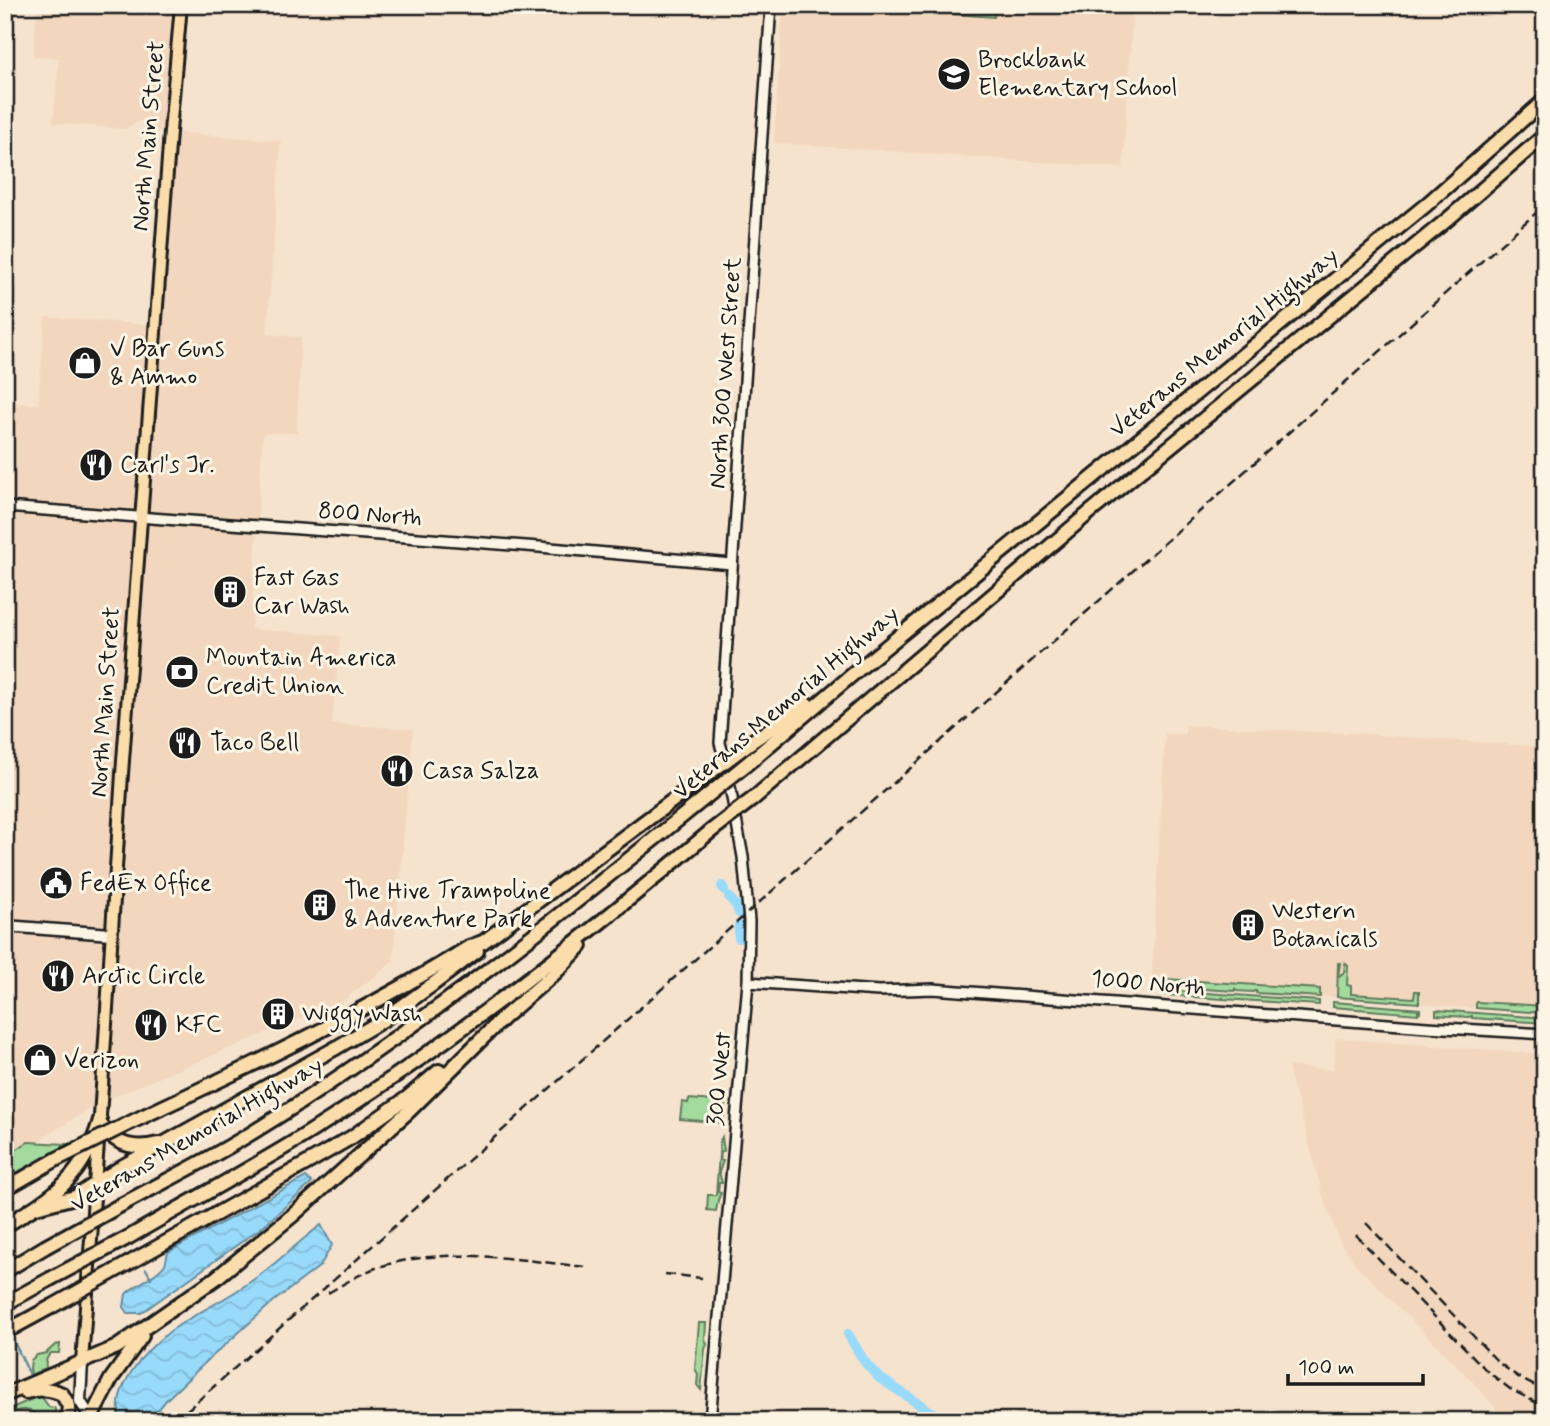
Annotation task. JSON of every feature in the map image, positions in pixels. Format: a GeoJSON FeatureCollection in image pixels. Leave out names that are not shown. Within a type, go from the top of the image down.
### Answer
{"type":"FeatureCollection","features":[{"type":"Feature","properties":{"kind":"highway","name":"Veterans Memorial Highway"},"geometry":{"type":"LineString","coordinates":[[5,1270],[254,1132],[363,1060],[566,910],[1415,214],[1545,100]]}},
{"type":"Feature","properties":{"kind":"highway","name":"Veterans Memorial Highway"},"geometry":{"type":"LineString","coordinates":[[5,1304],[129,1237],[312,1131],[461,1028],[608,918],[754,798],[1099,505],[1448,219],[1545,135]]}},
{"type":"Feature","properties":{"kind":"highway"},"geometry":{"type":"LineString","coordinates":[[5,1189],[57,1159],[379,1001],[469,947],[483,942],[751,742],[865,664]]}},
{"type":"Feature","properties":{"kind":"highway"},"geometry":{"type":"LineString","coordinates":[[5,1332],[352,1137],[407,1098],[502,1019],[555,973],[608,918]]}},
{"type":"Feature","properties":{"kind":"highway"},"geometry":{"type":"LineString","coordinates":[[36,1207],[75,1198],[123,1166],[383,1020],[478,950],[483,942]]}},
{"type":"Feature","properties":{"kind":"highway"},"geometry":{"type":"LineString","coordinates":[[5,1397],[117,1347],[216,1278],[293,1215],[409,1111],[502,1019]]}},
{"type":"Feature","properties":{"kind":"highway"},"geometry":{"type":"LineString","coordinates":[[100,1120],[110,1136],[126,1145],[151,1146],[169,1141]]}},
{"type":"Feature","properties":{"kind":"highway"},"geometry":{"type":"LineString","coordinates":[[5,1226],[60,1190],[73,1176],[88,1151],[100,1120]]}},
{"type":"Feature","properties":{"kind":"highway"},"geometry":{"type":"LineString","coordinates":[[91,1419],[110,1379],[133,1346],[156,1320]]}},
{"type":"Feature","properties":{"kind":"highway"},"geometry":{"type":"LineString","coordinates":[[5,1397],[48,1389],[62,1394],[69,1406],[69,1417]]}},
{"type":"Feature","properties":{"kind":"main road","name":"North Main Street"},"geometry":{"type":"LineString","coordinates":[[80,1402],[141,516],[181,5]]}},
{"type":"Feature","properties":{"kind":"main road"},"geometry":{"type":"LineString","coordinates":[[5,926],[111,934]]}},
{"type":"Feature","properties":{"kind":"main road"},"geometry":{"type":"LineString","coordinates":[[69,1417],[80,1402],[91,1419]]}},
{"type":"Feature","properties":{"kind":"street","name":"North 300 West Street"},"geometry":{"type":"LineString","coordinates":[[720,743],[771,5]]}},
{"type":"Feature","properties":{"kind":"street","name":"800 North"},"geometry":{"type":"LineString","coordinates":[[5,507],[732,564]]}},
{"type":"Feature","properties":{"kind":"street","name":"300 West"},"geometry":{"type":"LineString","coordinates":[[710,1421],[748,982],[750,921],[743,857],[720,743]]}},
{"type":"Feature","properties":{"kind":"street","name":"1000 North"},"geometry":{"type":"LineString","coordinates":[[748,982],[879,990],[958,990],[1545,1034]]}},
{"type":"Feature","properties":{"kind":"shaded area"},"geometry":{"type":"Polygon","coordinates":[[[37,5],[181,5],[170,132],[281,141],[267,334],[301,337],[297,433],[263,433],[251,629],[340,636],[332,724],[413,729],[393,962],[343,1001],[101,1102],[5,1161],[5,403],[38,404],[45,317],[155,325],[169,132],[147,130],[144,119],[125,129],[53,123],[59,58],[33,56],[37,5]]]}},
{"type":"Feature","properties":{"kind":"shaded area","name":"Brockbank Elementary School"},"geometry":{"type":"Polygon","coordinates":[[[783,5],[1133,5],[1123,168],[774,143],[783,5]]]}},
{"type":"Feature","properties":{"kind":"shaded area"},"geometry":{"type":"Polygon","coordinates":[[[1186,725],[1354,733],[1545,747],[1545,1013],[1151,985],[1165,734],[1185,734],[1186,725]]]}},
{"type":"Feature","properties":{"kind":"shaded area"},"geometry":{"type":"Polygon","coordinates":[[[1336,1038],[1545,1054],[1545,1421],[1507,1421],[1472,1381],[1357,1266],[1339,1241],[1322,1193],[1288,1066],[1333,1070],[1336,1038]]]}},
{"type":"Feature","properties":{"kind":"green space"},"geometry":{"type":"Polygon","coordinates":[[[951,5],[995,5],[994,17],[954,14],[950,11],[951,5]]]}},
{"type":"Feature","properties":{"kind":"green space"},"geometry":{"type":"Polygon","coordinates":[[[1338,963],[1338,977],[1344,972],[1345,963],[1348,966],[1347,985],[1351,986],[1351,994],[1414,998],[1415,991],[1419,991],[1419,1003],[1337,997],[1338,963]]]}},
{"type":"Feature","properties":{"kind":"green space"},"geometry":{"type":"Polygon","coordinates":[[[1166,979],[1320,989],[1320,997],[1191,986],[1185,988],[1185,983],[1181,983],[1181,987],[1165,986],[1166,979]]]}},
{"type":"Feature","properties":{"kind":"green space"},"geometry":{"type":"Polygon","coordinates":[[[1165,990],[1319,1001],[1319,1005],[1166,995],[1165,990]]]}},
{"type":"Feature","properties":{"kind":"green space"},"geometry":{"type":"Polygon","coordinates":[[[1333,1002],[1420,1009],[1420,1012],[1418,1011],[1418,1014],[1333,1007],[1333,1002]]]}},
{"type":"Feature","properties":{"kind":"green space"},"geometry":{"type":"Polygon","coordinates":[[[1477,1002],[1545,1006],[1545,1012],[1476,1008],[1477,1002]]]}},
{"type":"Feature","properties":{"kind":"green space"},"geometry":{"type":"Polygon","coordinates":[[[1436,1010],[1545,1018],[1545,1023],[1436,1015],[1436,1010]]]}},
{"type":"Feature","properties":{"kind":"green space"},"geometry":{"type":"Polygon","coordinates":[[[689,1099],[725,1102],[723,1123],[680,1119],[682,1102],[688,1103],[689,1099]]]}},
{"type":"Feature","properties":{"kind":"green space"},"geometry":{"type":"Polygon","coordinates":[[[722,1137],[724,1151],[721,1152],[720,1160],[723,1161],[719,1172],[722,1183],[719,1183],[718,1192],[721,1193],[716,1211],[707,1210],[708,1195],[716,1195],[722,1137]]]}},
{"type":"Feature","properties":{"kind":"green space"},"geometry":{"type":"Polygon","coordinates":[[[28,1142],[68,1144],[5,1179],[5,1157],[28,1142]]]}},
{"type":"Feature","properties":{"kind":"green space"},"geometry":{"type":"Polygon","coordinates":[[[699,1323],[706,1323],[707,1344],[701,1390],[697,1385],[698,1374],[695,1369],[699,1323]]]}},
{"type":"Feature","properties":{"kind":"green space"},"geometry":{"type":"Polygon","coordinates":[[[60,1344],[59,1353],[51,1353],[48,1356],[46,1368],[31,1375],[31,1360],[60,1344]]]}},
{"type":"Feature","properties":{"kind":"green space"},"geometry":{"type":"Polygon","coordinates":[[[39,1396],[49,1407],[55,1408],[55,1421],[42,1421],[34,1413],[24,1410],[14,1412],[5,1419],[5,1411],[39,1396]]]}},
{"type":"Feature","properties":{"kind":"water"},"geometry":{"type":"Polygon","coordinates":[[[306,1177],[312,1183],[261,1228],[141,1313],[128,1313],[124,1307],[126,1294],[162,1268],[168,1252],[306,1177]]]}},
{"type":"Feature","properties":{"kind":"water"},"geometry":{"type":"Polygon","coordinates":[[[321,1225],[332,1245],[320,1266],[274,1301],[207,1361],[167,1399],[149,1421],[120,1421],[119,1401],[125,1383],[144,1355],[158,1341],[250,1282],[321,1225]]]}},
{"type":"Feature","properties":{"kind":"waterway"},"geometry":{"type":"LineString","coordinates":[[722,886],[724,890]]}},
{"type":"Feature","properties":{"kind":"waterway"},"geometry":{"type":"LineString","coordinates":[[729,897],[739,913]]}},
{"type":"Feature","properties":{"kind":"waterway"},"geometry":{"type":"LineString","coordinates":[[739,925],[739,938]]}},
{"type":"Feature","properties":{"kind":"waterway"},"geometry":{"type":"LineString","coordinates":[[146,1269],[151,1278]]}},
{"type":"Feature","properties":{"kind":"waterway"},"geometry":{"type":"LineString","coordinates":[[848,1334],[864,1361],[878,1377],[945,1421]]}},
{"type":"Feature","properties":{"kind":"waterway"},"geometry":{"type":"LineString","coordinates":[[14,1342],[30,1375]]}},
{"type":"Feature","properties":{"kind":"railway"},"geometry":{"type":"LineString","coordinates":[[175,1421],[1545,205]]}},
{"type":"Feature","properties":{"kind":"railway"},"geometry":{"type":"LineString","coordinates":[[1366,1223],[1499,1363],[1521,1379],[1545,1391]]}},
{"type":"Feature","properties":{"kind":"railway"},"geometry":{"type":"LineString","coordinates":[[1356,1235],[1487,1371],[1510,1389],[1545,1407]]}},
{"type":"Feature","properties":{"kind":"railway"},"geometry":{"type":"LineString","coordinates":[[328,1293],[376,1268],[428,1257],[481,1256],[586,1267]]}},
{"type":"Feature","properties":{"kind":"railway"},"geometry":{"type":"LineString","coordinates":[[665,1274],[702,1278]]}},
{"type":"Feature","properties":{"kind":"place","name":"Brockbank Elementary School"},"geometry":{"type":"Point","coordinates":[954,74]}},
{"type":"Feature","properties":{"kind":"place","name":"V Bar Guns & Ammo"},"geometry":{"type":"Point","coordinates":[85,363]}},
{"type":"Feature","properties":{"kind":"place","name":"Carl's Jr."},"geometry":{"type":"Point","coordinates":[96,465]}},
{"type":"Feature","properties":{"kind":"place","name":"Fast Gas Car Wash"},"geometry":{"type":"Point","coordinates":[230,592]}},
{"type":"Feature","properties":{"kind":"place","name":"Mountain America Credit Union"},"geometry":{"type":"Point","coordinates":[182,672]}},
{"type":"Feature","properties":{"kind":"place","name":"Taco Bell"},"geometry":{"type":"Point","coordinates":[185,743]}},
{"type":"Feature","properties":{"kind":"place","name":"Casa Salza"},"geometry":{"type":"Point","coordinates":[397,771]}},
{"type":"Feature","properties":{"kind":"place","name":"FedEx Office"},"geometry":{"type":"Point","coordinates":[56,883]}},
{"type":"Feature","properties":{"kind":"place","name":"The Hive Trampoline & Adventure Park"},"geometry":{"type":"Point","coordinates":[320,905]}},
{"type":"Feature","properties":{"kind":"place","name":"Western Botanicals"},"geometry":{"type":"Point","coordinates":[1248,925]}},
{"type":"Feature","properties":{"kind":"place","name":"Arctic Circle"},"geometry":{"type":"Point","coordinates":[58,976]}},
{"type":"Feature","properties":{"kind":"place","name":"Wiggy Wash"},"geometry":{"type":"Point","coordinates":[278,1014]}},
{"type":"Feature","properties":{"kind":"place","name":"KFC"},"geometry":{"type":"Point","coordinates":[151,1025]}},
{"type":"Feature","properties":{"kind":"place","name":"Verizon"},"geometry":{"type":"Point","coordinates":[40,1060]}}]}
